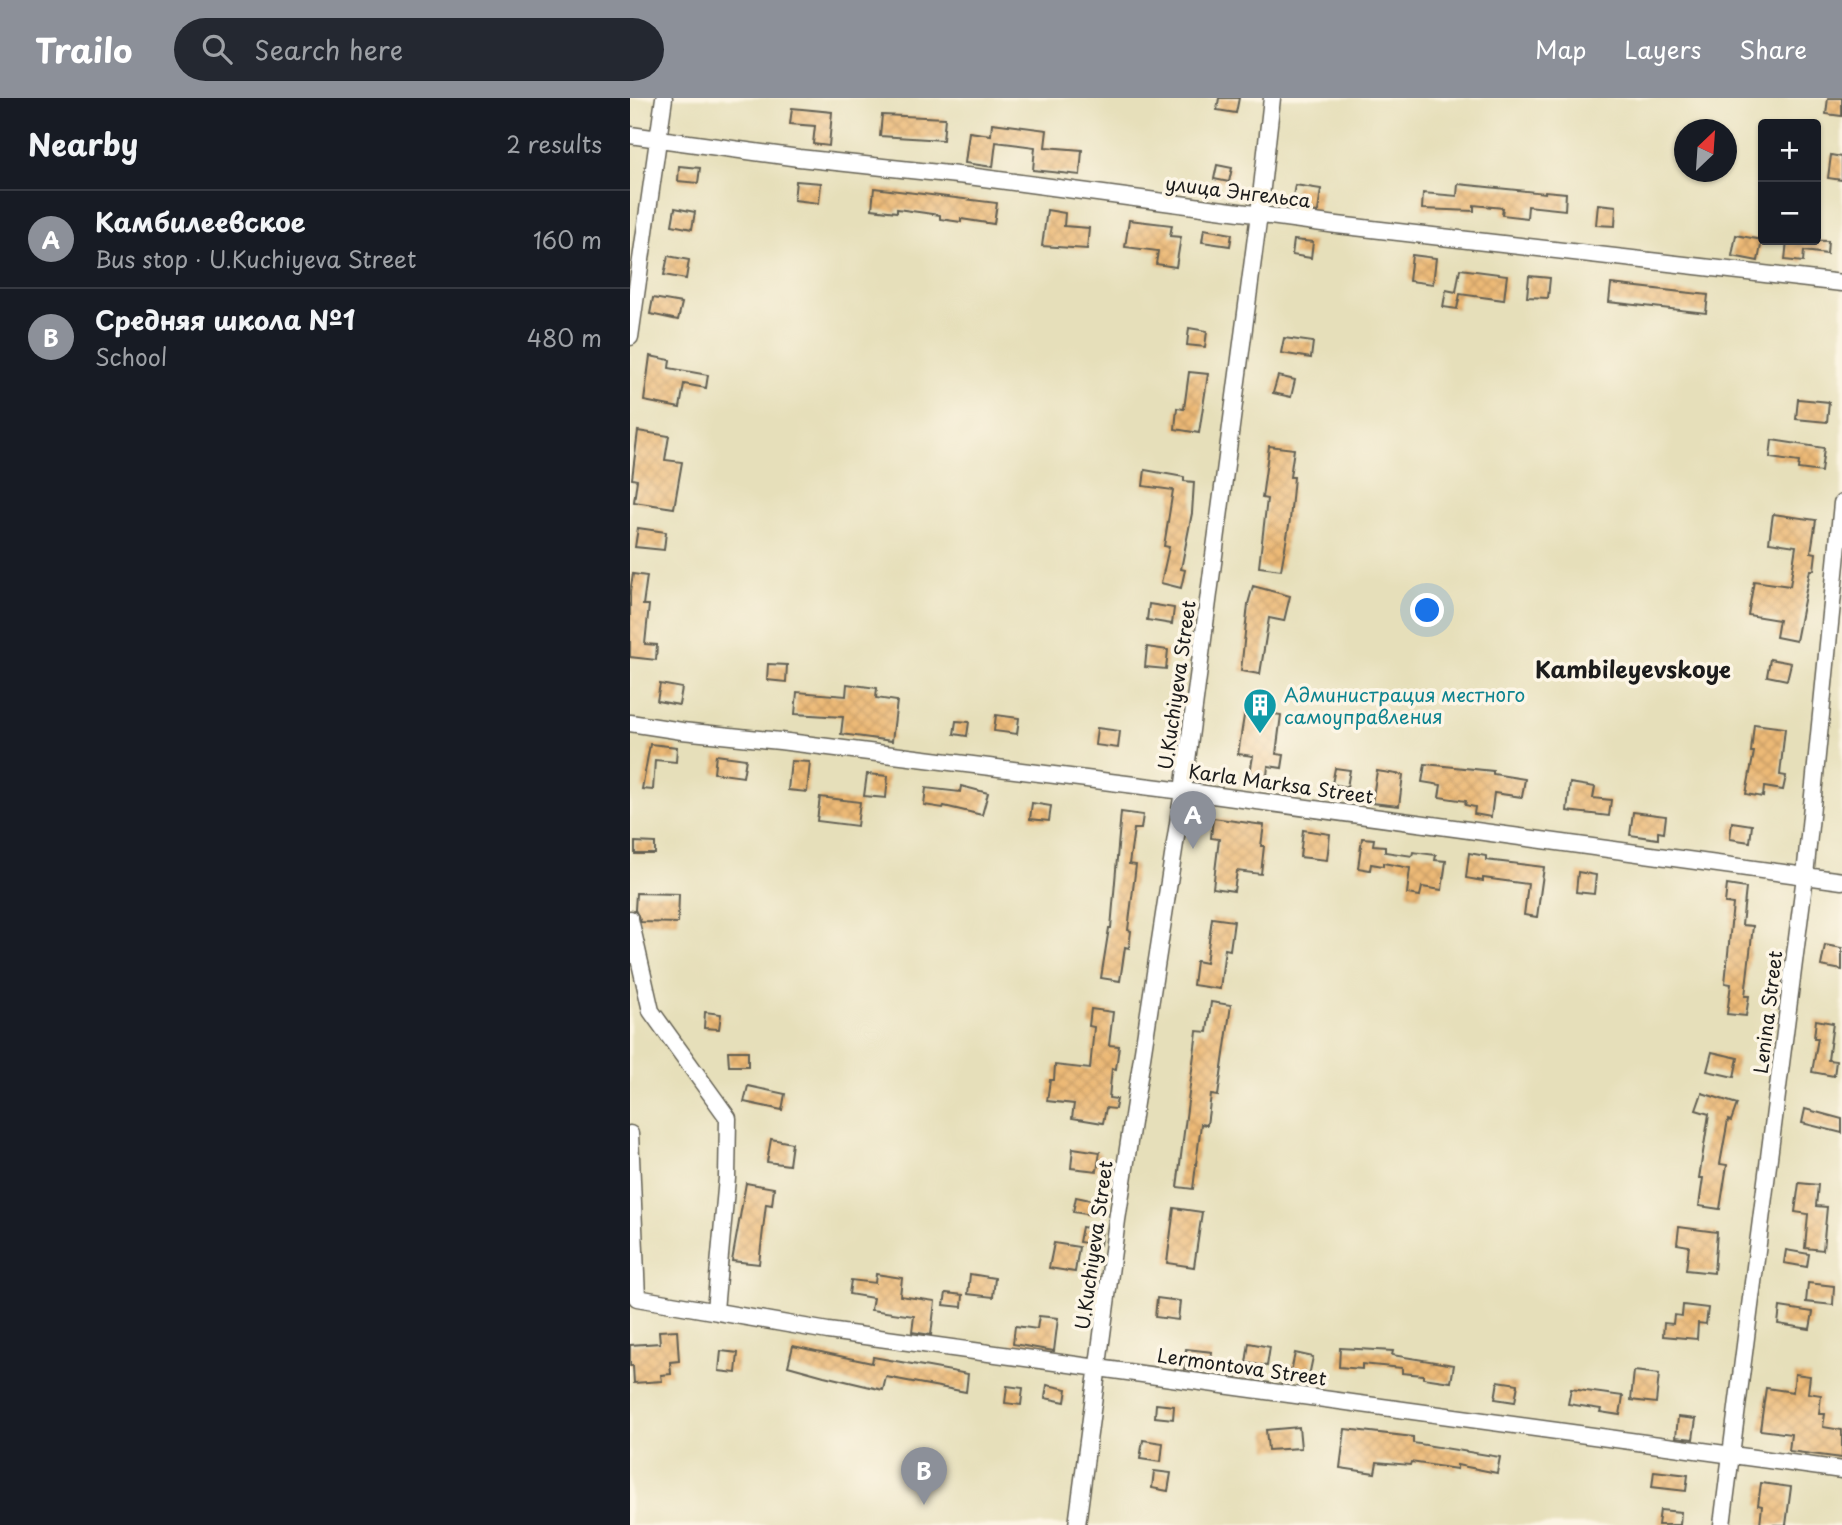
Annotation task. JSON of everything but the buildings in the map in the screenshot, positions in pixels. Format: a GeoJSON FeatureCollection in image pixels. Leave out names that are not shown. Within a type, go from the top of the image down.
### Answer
{"type":"FeatureCollection","features":[{"type":"Feature","properties":{"kind":"street"},"geometry":{"type":"LineString","coordinates":[[630,337],[664,98]]}},
{"type":"Feature","properties":{"kind":"street","name":"U.Kuchiyeva Street"},"geometry":{"type":"LineString","coordinates":[[1077,1525],[1096,1367],[1183,791],[1272,98]]}},
{"type":"Feature","properties":{"kind":"street","name":"улица Энгельса"},"geometry":{"type":"LineString","coordinates":[[630,135],[799,158],[976,177],[1259,214],[1842,283]]}},
{"type":"Feature","properties":{"kind":"street","name":"Lenina Street"},"geometry":{"type":"LineString","coordinates":[[1722,1525],[1805,876],[1842,503]]}},
{"type":"Feature","properties":{"kind":"street","name":"Karla Marksa Street"},"geometry":{"type":"LineString","coordinates":[[630,723],[682,732],[780,741],[1183,791],[1842,881]]}},
{"type":"Feature","properties":{"kind":"street"},"geometry":{"type":"LineString","coordinates":[[630,919],[651,1011],[728,1118],[727,1178],[715,1310]]}},
{"type":"Feature","properties":{"kind":"street","name":"Lermontova Street"},"geometry":{"type":"LineString","coordinates":[[630,1134],[637,1298],[828,1331],[1842,1470]]}},
{"type":"Feature","properties":{"kind":"place","name":"Администрация местного самоуправления"},"geometry":{"type":"Point","coordinates":[1260,735]}},
{"type":"Feature","properties":{"kind":"place","name":"Камбилеевское"},"geometry":{"type":"Point","coordinates":[1193,849]}},
{"type":"Feature","properties":{"kind":"place","name":"Средняя школа №1"},"geometry":{"type":"Point","coordinates":[924,1505]}},
{"type":"Feature","properties":{"kind":"district","name":"Kambileyevskoye"},"geometry":{"type":"Point","coordinates":[1633,668]}}]}
